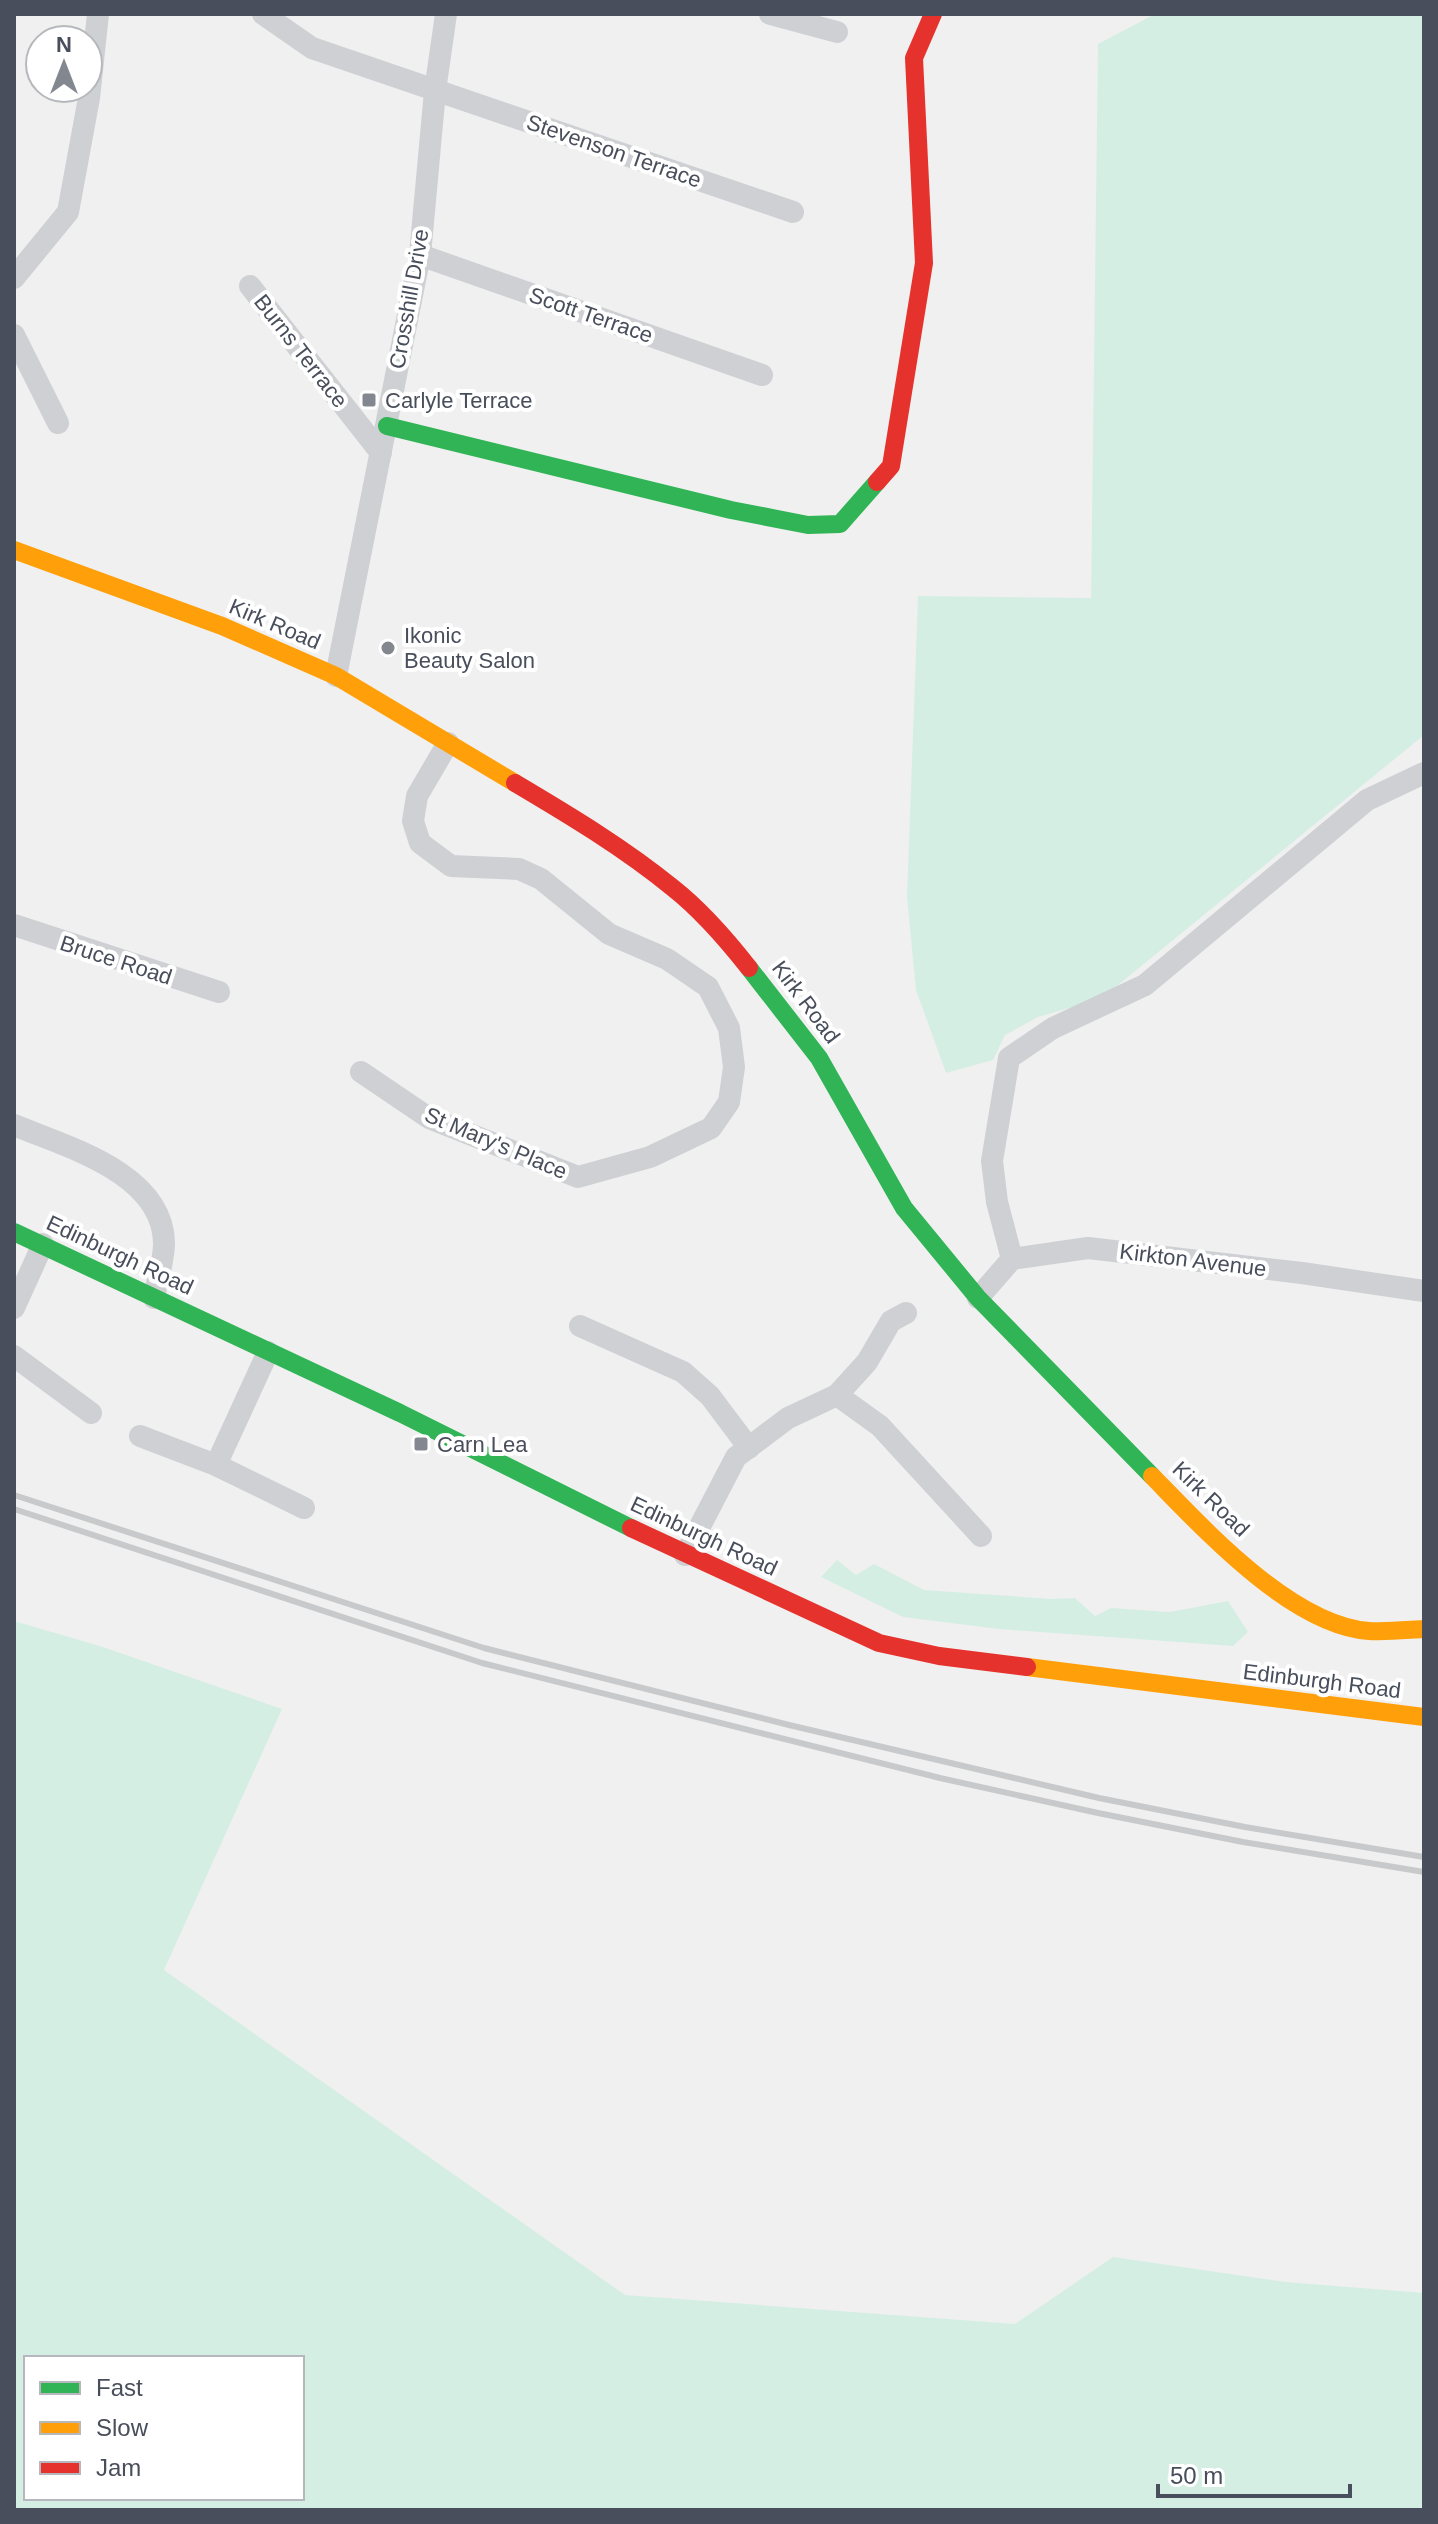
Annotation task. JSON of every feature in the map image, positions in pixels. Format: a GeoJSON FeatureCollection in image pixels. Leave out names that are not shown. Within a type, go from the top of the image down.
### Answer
{"type":"FeatureCollection","features":[{"type":"Feature","properties":{"kind":"main road"},"geometry":{"type":"LineString","coordinates":[[387,426],[731,510],[808,525],[840,524],[891,466],[924,263],[914,58],[933,14]]}},
{"type":"Feature","properties":{"kind":"main road","name":"Kirk Road"},"geometry":{"type":"LineString","coordinates":[[14,550],[222,626],[336,676],[583,824],[675,889],[733,948],[819,1058],[904,1208],[978,1298],[1200,1525],[1275,1591],[1324,1619],[1367,1631],[1424,1629]]}},
{"type":"Feature","properties":{"kind":"main road","name":"Edinburgh Road"},"geometry":{"type":"LineString","coordinates":[[14,1232],[400,1413],[685,1555],[879,1643],[939,1656],[1424,1717]]}},
{"type":"Feature","properties":{"kind":"street"},"geometry":{"type":"LineString","coordinates":[[14,278],[68,212],[89,98],[98,14]]}},
{"type":"Feature","properties":{"kind":"street","name":"Stevenson Terrace"},"geometry":{"type":"LineString","coordinates":[[263,14],[312,48],[793,212]]}},
{"type":"Feature","properties":{"kind":"street","name":"Crosshill Drive"},"geometry":{"type":"LineString","coordinates":[[336,676],[420,255],[435,91],[446,14]]}},
{"type":"Feature","properties":{"kind":"street"},"geometry":{"type":"LineString","coordinates":[[770,14],[837,32]]}},
{"type":"Feature","properties":{"kind":"street","name":"Scott Terrace"},"geometry":{"type":"LineString","coordinates":[[420,255],[762,375]]}},
{"type":"Feature","properties":{"kind":"street","name":"Burns Terrace"},"geometry":{"type":"LineString","coordinates":[[250,286],[381,453]]}},
{"type":"Feature","properties":{"kind":"street"},"geometry":{"type":"LineString","coordinates":[[14,335],[58,423]]}},
{"type":"Feature","properties":{"kind":"street","name":"St Mary's Place"},"geometry":{"type":"LineString","coordinates":[[361,1072],[429,1118],[578,1177],[650,1157],[711,1128],[729,1102],[734,1067],[729,1028],[708,987],[667,959],[609,934],[541,879],[519,869],[451,866],[420,843],[413,821],[417,796],[448,743]]}},
{"type":"Feature","properties":{"kind":"street"},"geometry":{"type":"LineString","coordinates":[[978,1298],[1012,1259],[997,1202],[992,1161],[1009,1058],[1053,1028],[1145,985],[1367,800],[1424,773]]}},
{"type":"Feature","properties":{"kind":"street","name":"Bruce Road"},"geometry":{"type":"LineString","coordinates":[[14,925],[219,992]]}},
{"type":"Feature","properties":{"kind":"street"},"geometry":{"type":"LineString","coordinates":[[14,1125],[91,1157],[131,1179],[157,1210],[164,1243],[154,1298]]}},
{"type":"Feature","properties":{"kind":"street"},"geometry":{"type":"LineString","coordinates":[[14,1308],[43,1244]]}},
{"type":"Feature","properties":{"kind":"street","name":"Kirkton Avenue"},"geometry":{"type":"LineString","coordinates":[[1012,1259],[1088,1248],[1424,1291]]}},
{"type":"Feature","properties":{"kind":"street"},"geometry":{"type":"LineString","coordinates":[[685,1555],[736,1457],[788,1418],[837,1395],[867,1362],[891,1321],[906,1313]]}},
{"type":"Feature","properties":{"kind":"street"},"geometry":{"type":"LineString","coordinates":[[580,1326],[683,1372],[710,1396],[749,1448]]}},
{"type":"Feature","properties":{"kind":"street"},"geometry":{"type":"LineString","coordinates":[[216,1465],[268,1352]]}},
{"type":"Feature","properties":{"kind":"street"},"geometry":{"type":"LineString","coordinates":[[14,1356],[91,1413]]}},
{"type":"Feature","properties":{"kind":"street"},"geometry":{"type":"LineString","coordinates":[[837,1395],[880,1426],[981,1536]]}},
{"type":"Feature","properties":{"kind":"street"},"geometry":{"type":"LineString","coordinates":[[140,1436],[216,1465],[304,1508]]}},
{"type":"Feature","properties":{"kind":"green space"},"geometry":{"type":"Polygon","coordinates":[[[1155,14],[1424,14],[1424,735],[1101,999],[1038,1017],[1005,1035],[993,1060],[946,1073],[916,990],[907,897],[918,596],[1091,598],[1098,44],[1155,14]]]}},
{"type":"Feature","properties":{"kind":"green space"},"geometry":{"type":"Polygon","coordinates":[[[837,1560],[856,1575],[874,1564],[924,1590],[1075,1598],[1095,1616],[1111,1608],[1170,1612],[1228,1601],[1248,1632],[1233,1646],[999,1629],[903,1617],[821,1577],[837,1560]]]}},
{"type":"Feature","properties":{"kind":"green space"},"geometry":{"type":"Polygon","coordinates":[[[14,1621],[100,1646],[282,1709],[164,1970],[625,2295],[1015,2324],[1113,2257],[1286,2282],[1424,2293],[1424,2510],[14,2510],[14,1621]]]}},
{"type":"Feature","properties":{"kind":"railway"},"geometry":{"type":"LineString","coordinates":[[14,1495],[484,1648],[789,1725],[1099,1798],[1245,1827],[1424,1857]]}},
{"type":"Feature","properties":{"kind":"railway"},"geometry":{"type":"LineString","coordinates":[[14,1509],[482,1663],[940,1778],[1243,1842],[1424,1872]]}},
{"type":"Feature","properties":{"kind":"traffic: fast"},"geometry":{"type":"LineString","coordinates":[[387,426],[731,510],[808,525],[840,524],[877,482]]}},
{"type":"Feature","properties":{"kind":"traffic: fast"},"geometry":{"type":"LineString","coordinates":[[749,968],[819,1058],[904,1208],[978,1298],[1152,1476]]}},
{"type":"Feature","properties":{"kind":"traffic: fast"},"geometry":{"type":"LineString","coordinates":[[14,1232],[400,1413],[631,1528]]}},
{"type":"Feature","properties":{"kind":"traffic: slow"},"geometry":{"type":"LineString","coordinates":[[14,550],[222,626],[336,676],[515,783]]}},
{"type":"Feature","properties":{"kind":"traffic: slow"},"geometry":{"type":"LineString","coordinates":[[1152,1476],[1223,1547],[1280,1593],[1310,1612],[1339,1625],[1369,1631],[1424,1629]]}},
{"type":"Feature","properties":{"kind":"traffic: slow"},"geometry":{"type":"LineString","coordinates":[[1027,1667],[1424,1717]]}},
{"type":"Feature","properties":{"kind":"traffic: jam"},"geometry":{"type":"LineString","coordinates":[[877,482],[891,466],[924,263],[914,58],[933,14]]}},
{"type":"Feature","properties":{"kind":"traffic: jam"},"geometry":{"type":"LineString","coordinates":[[515,783],[616,846],[673,888],[694,906],[749,968]]}},
{"type":"Feature","properties":{"kind":"traffic: jam"},"geometry":{"type":"LineString","coordinates":[[631,1528],[879,1643],[939,1656],[1027,1667]]}},
{"type":"Feature","properties":{"kind":"place","name":"Carlyle Terrace"},"geometry":{"type":"Point","coordinates":[369,400]}},
{"type":"Feature","properties":{"kind":"place","name":"Ikonic Beauty Salon"},"geometry":{"type":"Point","coordinates":[388,648]}},
{"type":"Feature","properties":{"kind":"place","name":"Carn Lea"},"geometry":{"type":"Point","coordinates":[421,1444]}}]}
